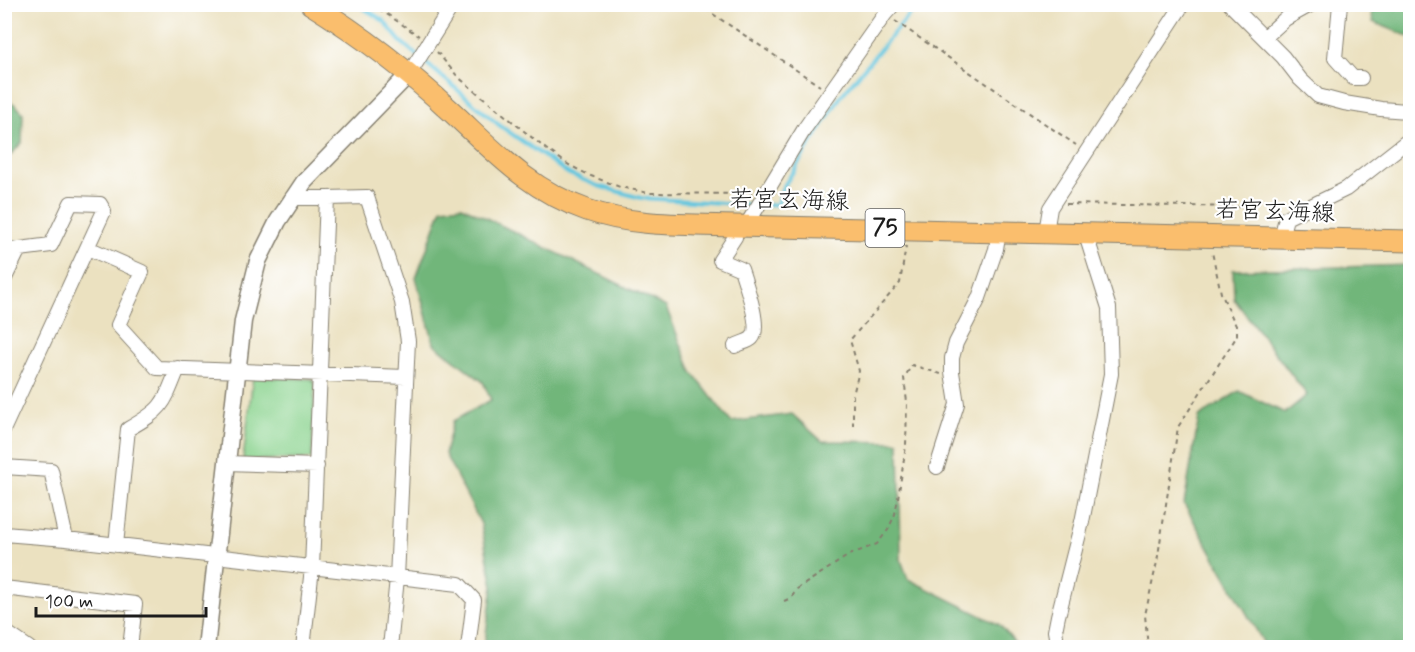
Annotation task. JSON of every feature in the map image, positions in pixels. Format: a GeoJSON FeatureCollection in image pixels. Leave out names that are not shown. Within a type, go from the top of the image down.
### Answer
{"type":"FeatureCollection","features":[{"type":"Feature","properties":{"kind":"main road","name":"若宮玄海線"},"geometry":{"type":"LineString","coordinates":[[311,4],[340,22],[409,74],[487,147],[523,176],[544,191],[569,203],[604,215],[646,223],[1410,241]]}},
{"type":"Feature","properties":{"kind":"street"},"geometry":{"type":"LineString","coordinates":[[206,648],[243,321],[252,280],[266,244],[292,198],[304,182],[409,74],[453,4]]}},
{"type":"Feature","properties":{"kind":"street"},"geometry":{"type":"LineString","coordinates":[[1046,232],[1050,208],[1183,4]]}},
{"type":"Feature","properties":{"kind":"street"},"geometry":{"type":"LineString","coordinates":[[1230,4],[1318,96],[1381,110],[1410,113]]}},
{"type":"Feature","properties":{"kind":"street"},"geometry":{"type":"LineString","coordinates":[[1264,38],[1285,19],[1312,4]]}},
{"type":"Feature","properties":{"kind":"street"},"geometry":{"type":"LineString","coordinates":[[1340,4],[1335,58],[1353,78],[1361,78]]}},
{"type":"Feature","properties":{"kind":"street"},"geometry":{"type":"LineString","coordinates":[[735,346],[752,339],[756,331],[755,320],[741,269],[720,260],[805,128],[890,9]]}},
{"type":"Feature","properties":{"kind":"street"},"geometry":{"type":"LineString","coordinates":[[1281,238],[1286,218],[1347,189],[1410,139]]}},
{"type":"Feature","properties":{"kind":"street"},"geometry":{"type":"LineString","coordinates":[[292,198],[367,197],[402,302],[408,341],[397,578],[390,648]]}},
{"type":"Feature","properties":{"kind":"street"},"geometry":{"type":"LineString","coordinates":[[303,648],[312,568],[327,198]]}},
{"type":"Feature","properties":{"kind":"street"},"geometry":{"type":"LineString","coordinates":[[4,280],[12,250],[51,245],[70,203],[100,204],[104,211],[4,428]]}},
{"type":"Feature","properties":{"kind":"street"},"geometry":{"type":"LineString","coordinates":[[937,467],[957,404],[952,372],[956,343],[979,298],[996,249],[999,230]]}},
{"type":"Feature","properties":{"kind":"street"},"geometry":{"type":"LineString","coordinates":[[1058,648],[1055,631],[1082,522],[1110,374],[1109,308],[1085,232]]}},
{"type":"Feature","properties":{"kind":"street"},"geometry":{"type":"LineString","coordinates":[[88,248],[142,272],[118,325],[157,368],[406,377]]}},
{"type":"Feature","properties":{"kind":"street"},"geometry":{"type":"LineString","coordinates":[[116,545],[128,429],[155,413],[166,399],[178,368]]}},
{"type":"Feature","properties":{"kind":"street"},"geometry":{"type":"LineString","coordinates":[[227,463],[317,466]]}},
{"type":"Feature","properties":{"kind":"street"},"geometry":{"type":"LineString","coordinates":[[4,467],[51,470],[66,539]]}},
{"type":"Feature","properties":{"kind":"street"},"geometry":{"type":"LineString","coordinates":[[4,534],[66,539],[459,584],[474,600],[468,648]]}},
{"type":"Feature","properties":{"kind":"street"},"geometry":{"type":"LineString","coordinates":[[4,588],[135,604],[130,648]]}},
{"type":"Feature","properties":{"kind":"street"},"geometry":{"type":"LineString","coordinates":[[4,631],[29,648]]}},
{"type":"Feature","properties":{"kind":"path"},"geometry":{"type":"LineString","coordinates":[[372,4],[429,43],[458,77],[546,149],[591,177],[620,187],[649,193],[750,193],[762,197]]}},
{"type":"Feature","properties":{"kind":"path"},"geometry":{"type":"LineString","coordinates":[[698,4],[830,93]]}},
{"type":"Feature","properties":{"kind":"path"},"geometry":{"type":"LineString","coordinates":[[890,9],[1086,152]]}},
{"type":"Feature","properties":{"kind":"path"},"geometry":{"type":"LineString","coordinates":[[1055,200],[1065,204],[1246,207]]}},
{"type":"Feature","properties":{"kind":"path"},"geometry":{"type":"LineString","coordinates":[[853,426],[853,395],[859,370],[850,340],[900,283],[906,245],[904,229]]}},
{"type":"Feature","properties":{"kind":"path"},"geometry":{"type":"LineString","coordinates":[[1148,648],[1145,615],[1157,562],[1178,427],[1237,336],[1238,328],[1221,293],[1210,236]]}},
{"type":"Feature","properties":{"kind":"path"},"geometry":{"type":"LineString","coordinates":[[784,601],[791,598],[796,589],[849,555],[877,544],[888,530],[895,514],[906,446],[907,402],[904,378],[912,365],[935,374],[945,375],[952,372]]}},
{"type":"Feature","properties":{"kind":"green space"},"geometry":{"type":"Polygon","coordinates":[[[1370,5],[1410,5],[1410,37],[1373,22],[1370,5]]]}},
{"type":"Feature","properties":{"kind":"green space"},"geometry":{"type":"Polygon","coordinates":[[[5,99],[16,105],[23,113],[22,143],[5,161],[5,99]]]}},
{"type":"Feature","properties":{"kind":"green space"},"geometry":{"type":"Polygon","coordinates":[[[462,206],[666,307],[692,372],[731,422],[792,414],[822,441],[899,442],[901,560],[908,579],[1000,625],[1018,647],[484,647],[493,586],[481,524],[445,454],[453,421],[491,400],[483,382],[434,344],[416,278],[442,208],[462,206]]]}},
{"type":"Feature","properties":{"kind":"green space"},"geometry":{"type":"Polygon","coordinates":[[[1410,265],[1410,647],[1266,647],[1184,504],[1199,417],[1239,391],[1285,413],[1307,395],[1234,299],[1233,270],[1410,265]]]}},
{"type":"Feature","properties":{"kind":"green space"},"geometry":{"type":"Polygon","coordinates":[[[253,377],[312,379],[315,384],[312,459],[243,460],[253,377]]]}},
{"type":"Feature","properties":{"kind":"waterway"},"geometry":{"type":"LineString","coordinates":[[357,4],[384,21],[400,41],[499,125],[569,174],[598,186],[641,198],[756,205]]}},
{"type":"Feature","properties":{"kind":"waterway"},"geometry":{"type":"LineString","coordinates":[[763,206],[778,204],[782,189],[841,96],[918,4]]}}]}
